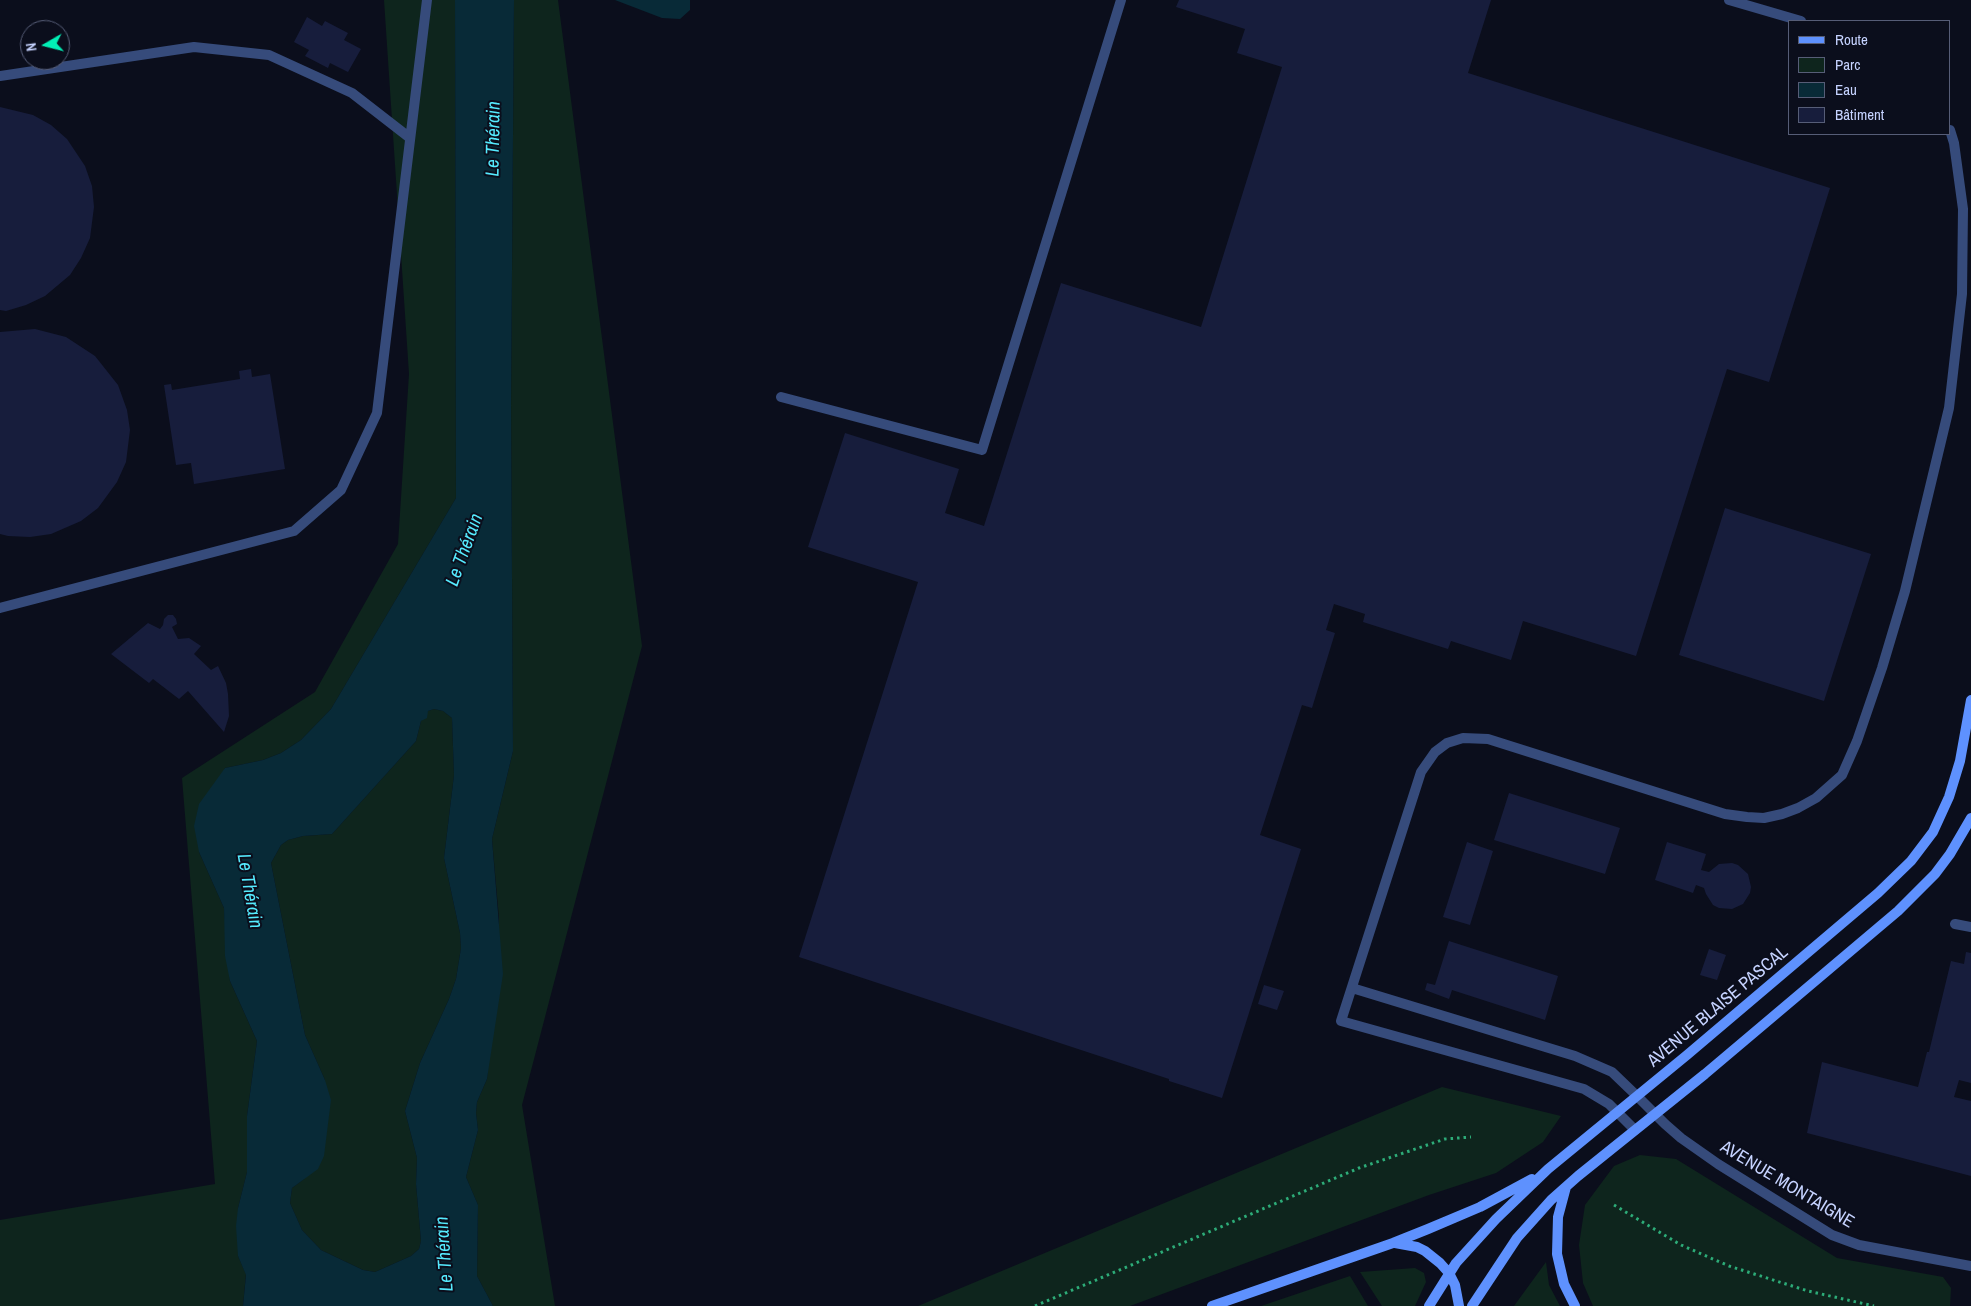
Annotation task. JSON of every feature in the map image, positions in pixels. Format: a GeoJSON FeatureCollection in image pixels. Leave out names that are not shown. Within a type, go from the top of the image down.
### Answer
{"type":"FeatureCollection","features":[{"type":"Feature","properties":{"kind":"street"},"geometry":{"type":"LineString","coordinates":[[0,608],[294,531],[341,490],[377,413],[426,0]]}},
{"type":"Feature","properties":{"kind":"street"},"geometry":{"type":"LineString","coordinates":[[781,397],[982,450],[1121,0]]}},
{"type":"Feature","properties":{"kind":"street"},"geometry":{"type":"LineString","coordinates":[[1729,0],[1798,20]]}},
{"type":"Feature","properties":{"kind":"street"},"geometry":{"type":"LineString","coordinates":[[0,76],[194,47],[269,55],[352,93],[410,138]]}},
{"type":"Feature","properties":{"kind":"street"},"geometry":{"type":"LineString","coordinates":[[1635,1130],[1603,1098],[1584,1089],[1341,1020],[1421,772],[1435,752],[1447,743],[1463,738],[1488,739],[1725,814],[1747,818],[1764,818],[1798,808],[1816,798],[1842,775],[1858,742],[1900,608],[1928,501],[1948,408],[1962,294],[1963,209],[1954,142],[1951,133]]}},
{"type":"Feature","properties":{"kind":"street","name":"AVENUE BLAISE PASCAL"},"geometry":{"type":"LineString","coordinates":[[1429,1306],[1448,1273],[1496,1219],[1548,1169],[1878,893],[1911,861],[1933,832],[1949,797],[1960,760],[1971,700]]}},
{"type":"Feature","properties":{"kind":"street"},"geometry":{"type":"LineString","coordinates":[[1472,1306],[1517,1238],[1566,1187],[1705,1074],[1898,911],[1935,874],[1950,854],[1971,818]]}},
{"type":"Feature","properties":{"kind":"street"},"geometry":{"type":"LineString","coordinates":[[1955,924],[1971,928]]}},
{"type":"Feature","properties":{"kind":"street","name":"AVENUE MONTAIGNE"},"geometry":{"type":"LineString","coordinates":[[1352,988],[1575,1056],[1612,1072],[1677,1135],[1718,1164],[1832,1235],[1859,1245],[1971,1266]]}},
{"type":"Feature","properties":{"kind":"street"},"geometry":{"type":"LineString","coordinates":[[1212,1306],[1393,1243],[1480,1207],[1548,1169]]}},
{"type":"Feature","properties":{"kind":"street"},"geometry":{"type":"LineString","coordinates":[[1566,1187],[1558,1217],[1557,1254],[1564,1284],[1575,1306]]}},
{"type":"Feature","properties":{"kind":"street"},"geometry":{"type":"LineString","coordinates":[[1393,1243],[1409,1244],[1425,1250],[1448,1273],[1454,1284],[1459,1306]]}},
{"type":"Feature","properties":{"kind":"path"},"geometry":{"type":"LineString","coordinates":[[1035,1306],[1359,1168],[1445,1139],[1471,1137]]}},
{"type":"Feature","properties":{"kind":"path"},"geometry":{"type":"LineString","coordinates":[[1614,1205],[1681,1245],[1729,1266],[1808,1291],[1874,1306]]}},
{"type":"Feature","properties":{"kind":"green space"},"geometry":{"type":"Polygon","coordinates":[[[384,0],[455,0],[456,498],[331,709],[301,740],[281,753],[263,760],[225,768],[199,852],[224,908],[230,981],[257,1041],[247,1116],[247,1172],[238,1208],[238,1256],[246,1274],[243,1306],[0,1306],[0,1220],[215,1184],[182,778],[315,692],[398,544],[409,374],[384,0]]]}},
{"type":"Feature","properties":{"kind":"green space"},"geometry":{"type":"Polygon","coordinates":[[[514,0],[558,0],[642,646],[522,1105],[555,1306],[493,1306],[477,1276],[478,1205],[466,1177],[478,1130],[477,1102],[487,1079],[499,918],[492,839],[513,751],[511,405],[514,0]]]}},
{"type":"Feature","properties":{"kind":"green space"},"geometry":{"type":"Polygon","coordinates":[[[434,709],[443,711],[452,718],[454,775],[444,858],[460,933],[461,948],[456,979],[420,1063],[405,1111],[417,1158],[416,1184],[421,1241],[419,1249],[411,1256],[375,1272],[363,1270],[321,1250],[302,1230],[290,1203],[292,1188],[304,1179],[325,1080],[305,1035],[271,863],[281,845],[288,840],[303,836],[332,834],[416,741],[421,721],[428,711],[434,709]]]}},
{"type":"Feature","properties":{"kind":"green space"},"geometry":{"type":"Polygon","coordinates":[[[1442,1087],[1561,1116],[1543,1142],[1496,1173],[1429,1195],[1130,1306],[918,1306],[1442,1087]]]}},
{"type":"Feature","properties":{"kind":"green space"},"geometry":{"type":"Polygon","coordinates":[[[1640,1155],[1676,1159],[1837,1258],[1943,1277],[1951,1288],[1950,1306],[1593,1306],[1583,1283],[1579,1245],[1585,1205],[1614,1166],[1640,1155]]]}},
{"type":"Feature","properties":{"kind":"green space"},"geometry":{"type":"Polygon","coordinates":[[[1546,1262],[1549,1285],[1560,1306],[1514,1306],[1546,1262]]]}},
{"type":"Feature","properties":{"kind":"green space"},"geometry":{"type":"Polygon","coordinates":[[[1415,1268],[1424,1273],[1426,1282],[1415,1306],[1382,1306],[1360,1272],[1415,1268]]]}},
{"type":"Feature","properties":{"kind":"green space"},"geometry":{"type":"Polygon","coordinates":[[[1350,1276],[1368,1306],[1261,1306],[1350,1276]]]}},
{"type":"Feature","properties":{"kind":"water","name":"Le Thérain"},"geometry":{"type":"Polygon","coordinates":[[[455,0],[514,0],[511,405],[513,751],[492,839],[503,974],[487,1079],[477,1102],[478,1130],[466,1177],[478,1205],[477,1276],[493,1306],[243,1306],[246,1275],[238,1256],[236,1226],[238,1208],[247,1172],[247,1116],[257,1041],[230,981],[225,956],[224,908],[199,852],[194,826],[199,804],[225,768],[263,760],[281,753],[301,740],[331,709],[456,498],[455,0]],[[434,709],[428,711],[427,718],[421,721],[416,741],[332,834],[303,836],[288,840],[281,845],[271,863],[305,1035],[325,1080],[331,1100],[324,1156],[318,1169],[292,1188],[290,1203],[302,1230],[321,1250],[363,1270],[375,1272],[411,1256],[419,1249],[421,1241],[416,1184],[417,1158],[405,1111],[420,1063],[456,979],[461,948],[460,933],[444,858],[454,775],[452,718],[443,711],[434,709]]]}},
{"type":"Feature","properties":{"kind":"water"},"geometry":{"type":"Polygon","coordinates":[[[615,0],[690,0],[690,10],[680,19],[662,18],[615,0]]]}},
{"type":"Feature","properties":{"kind":"building"},"geometry":{"type":"Polygon","coordinates":[[[1179,0],[1491,0],[1468,73],[1830,188],[1769,382],[1727,369],[1636,656],[1523,621],[1511,660],[1451,641],[1448,649],[1363,622],[1365,614],[1334,604],[1326,630],[1335,633],[1312,708],[1302,705],[1260,835],[1301,849],[1222,1098],[799,957],[918,582],[808,547],[845,433],[959,469],[945,513],[984,526],[1061,283],[1201,327],[1282,67],[1237,53],[1245,29],[1176,7],[1179,0]]]}},
{"type":"Feature","properties":{"kind":"building"},"geometry":{"type":"Polygon","coordinates":[[[307,17],[322,26],[325,21],[348,33],[344,40],[361,49],[348,72],[330,63],[328,68],[305,56],[309,50],[294,42],[307,17]]]}},
{"type":"Feature","properties":{"kind":"building"},"geometry":{"type":"Polygon","coordinates":[[[0,107],[33,115],[51,125],[67,139],[85,166],[92,186],[94,207],[90,238],[81,258],[70,275],[45,296],[26,305],[6,311],[0,310],[0,107]]]}},
{"type":"Feature","properties":{"kind":"building"},"geometry":{"type":"Polygon","coordinates":[[[35,329],[66,337],[95,356],[118,385],[127,410],[130,430],[126,462],[117,482],[98,508],[81,521],[51,534],[30,537],[8,536],[0,534],[0,332],[35,329]]]}},
{"type":"Feature","properties":{"kind":"building"},"geometry":{"type":"Polygon","coordinates":[[[251,369],[252,377],[270,374],[285,469],[194,484],[191,463],[176,465],[164,385],[171,384],[172,390],[240,379],[239,371],[251,369]]]}},
{"type":"Feature","properties":{"kind":"building"},"geometry":{"type":"Polygon","coordinates":[[[1725,508],[1871,554],[1824,701],[1679,655],[1725,508]]]}},
{"type":"Feature","properties":{"kind":"building"},"geometry":{"type":"Polygon","coordinates":[[[168,615],[173,615],[176,619],[177,624],[172,627],[178,639],[189,638],[201,646],[194,654],[211,670],[218,666],[226,683],[228,694],[229,716],[224,732],[188,691],[179,699],[153,679],[149,683],[111,654],[148,623],[160,629],[168,615]]]}},
{"type":"Feature","properties":{"kind":"building"},"geometry":{"type":"Polygon","coordinates":[[[1509,793],[1620,828],[1605,874],[1494,840],[1509,793]]]}},
{"type":"Feature","properties":{"kind":"building"},"geometry":{"type":"Polygon","coordinates":[[[1467,842],[1493,851],[1470,925],[1443,917],[1467,842]]]}},
{"type":"Feature","properties":{"kind":"building"},"geometry":{"type":"Polygon","coordinates":[[[1667,842],[1706,854],[1701,870],[1709,872],[1719,864],[1732,863],[1738,865],[1748,874],[1751,887],[1750,893],[1743,904],[1732,909],[1719,908],[1713,905],[1704,888],[1696,885],[1693,893],[1655,880],[1667,842]]]}},
{"type":"Feature","properties":{"kind":"building"},"geometry":{"type":"Polygon","coordinates":[[[1449,941],[1558,976],[1545,1020],[1452,990],[1449,999],[1425,990],[1427,983],[1435,985],[1449,941]]]}},
{"type":"Feature","properties":{"kind":"building"},"geometry":{"type":"Polygon","coordinates":[[[1709,949],[1726,955],[1717,980],[1700,975],[1709,949]]]}},
{"type":"Feature","properties":{"kind":"building"},"geometry":{"type":"Polygon","coordinates":[[[1966,952],[1971,953],[1971,1083],[1959,1080],[1954,1097],[1971,1101],[1971,1176],[1807,1133],[1822,1062],[1918,1087],[1927,1052],[1929,1052],[1951,961],[1964,964],[1966,952]]]}},
{"type":"Feature","properties":{"kind":"building"},"geometry":{"type":"Polygon","coordinates":[[[1264,985],[1284,991],[1277,1010],[1258,1004],[1264,985]]]}}]}
